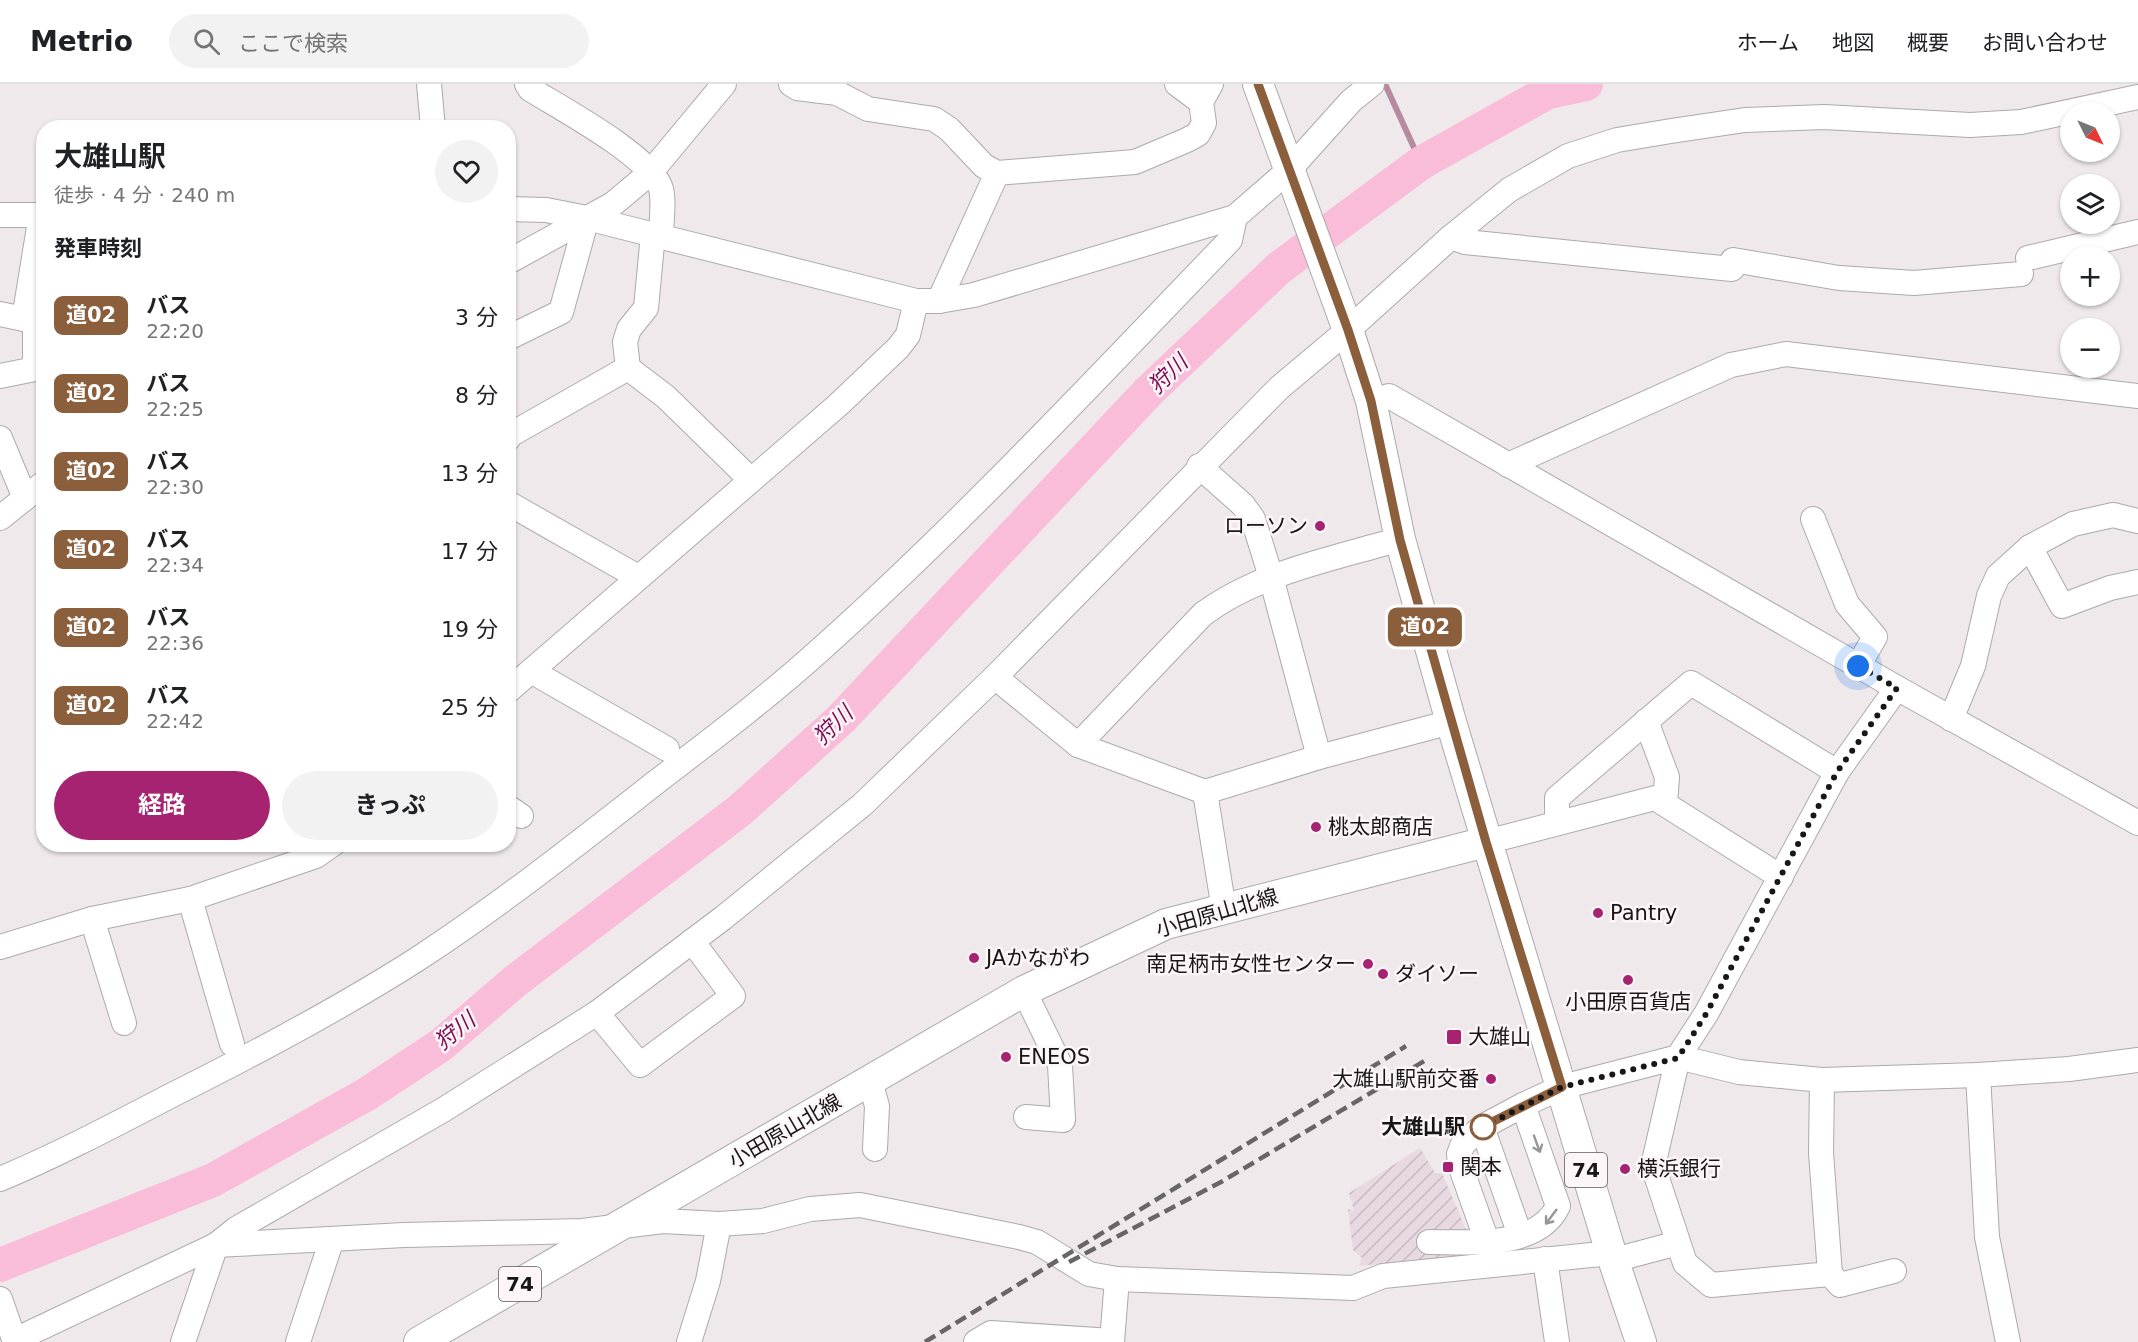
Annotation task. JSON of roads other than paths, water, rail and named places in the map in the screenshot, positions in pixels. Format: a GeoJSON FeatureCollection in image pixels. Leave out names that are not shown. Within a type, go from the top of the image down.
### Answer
{"type":"FeatureCollection","features":[{"type":"Feature","properties":{"kind":"main road"},"geometry":{"type":"LineString","coordinates":[[1258,84],[1347,326],[1371,401],[1400,540],[1486,842]]}},
{"type":"Feature","properties":{"kind":"main road","name":"小田原山北線"},"geometry":{"type":"LineString","coordinates":[[419,1342],[1024,992],[1166,924],[1486,842]]}},
{"type":"Feature","properties":{"kind":"main road","name":"74"},"geometry":{"type":"LineString","coordinates":[[1486,842],[1612,1256],[1641,1342]]}},
{"type":"Feature","properties":{"kind":"street"},"geometry":{"type":"LineString","coordinates":[[429,84],[432,120]]}},
{"type":"Feature","properties":{"kind":"street"},"geometry":{"type":"LineString","coordinates":[[527,84],[530,89],[600,130],[650,173],[660,187],[657,236],[646,308],[629,329],[625,342],[628,368],[666,397],[750,479]]}},
{"type":"Feature","properties":{"kind":"street"},"geometry":{"type":"LineString","coordinates":[[516,258],[613,204],[650,173],[724,84]]}},
{"type":"Feature","properties":{"kind":"street"},"geometry":{"type":"LineString","coordinates":[[791,84],[797,88],[837,93],[868,108],[934,119],[949,129],[984,166],[997,173],[1135,162],[1198,134],[1204,123],[1206,93],[1177,84]]}},
{"type":"Feature","properties":{"kind":"street"},"geometry":{"type":"LineString","coordinates":[[516,209],[546,210],[587,218],[927,301],[974,295],[1235,217],[1293,181],[1351,101],[1372,84]]}},
{"type":"Feature","properties":{"kind":"street"},"geometry":{"type":"LineString","coordinates":[[0,1299],[14,1337],[216,1245],[236,1229],[443,1110],[597,1013],[692,941],[862,805],[995,676],[1199,466],[1279,388],[1450,237],[1509,190],[1548,167],[1568,156],[1617,140],[1768,119],[1824,117],[1970,125],[2021,122],[2135,96]]}},
{"type":"Feature","properties":{"kind":"street"},"geometry":{"type":"LineString","coordinates":[[516,684],[837,405],[898,348],[908,335],[997,173]]}},
{"type":"Feature","properties":{"kind":"street"},"geometry":{"type":"LineString","coordinates":[[0,215],[36,215]]}},
{"type":"Feature","properties":{"kind":"street"},"geometry":{"type":"LineString","coordinates":[[0,1179],[98,1134],[222,1070],[321,1016],[417,959],[511,894],[776,688],[904,570],[1059,418],[1230,240],[1235,217]]}},
{"type":"Feature","properties":{"kind":"street"},"geometry":{"type":"LineString","coordinates":[[516,334],[561,312],[587,218]]}},
{"type":"Feature","properties":{"kind":"street"},"geometry":{"type":"LineString","coordinates":[[1450,237],[1465,242],[1732,269],[1733,260],[1839,278],[1914,283],[2024,266],[2138,232]]}},
{"type":"Feature","properties":{"kind":"street"},"geometry":{"type":"LineString","coordinates":[[0,376],[35,369],[36,294]]}},
{"type":"Feature","properties":{"kind":"street"},"geometry":{"type":"LineString","coordinates":[[0,314],[34,321]]}},
{"type":"Feature","properties":{"kind":"street"},"geometry":{"type":"LineString","coordinates":[[1508,465],[1731,365],[1785,354],[2138,396]]}},
{"type":"Feature","properties":{"kind":"street"},"geometry":{"type":"LineString","coordinates":[[516,432],[628,368]]}},
{"type":"Feature","properties":{"kind":"street"},"geometry":{"type":"LineString","coordinates":[[1371,401],[1389,396],[1858,666],[2138,823]]}},
{"type":"Feature","properties":{"kind":"street"},"geometry":{"type":"LineString","coordinates":[[0,438],[34,490],[0,519]]}},
{"type":"Feature","properties":{"kind":"street"},"geometry":{"type":"LineString","coordinates":[[1199,466],[1243,505],[1253,519],[1271,577],[1319,757]]}},
{"type":"Feature","properties":{"kind":"street"},"geometry":{"type":"LineString","coordinates":[[516,508],[638,577]]}},
{"type":"Feature","properties":{"kind":"street"},"geometry":{"type":"LineString","coordinates":[[1951,719],[1973,666],[1989,596],[1998,576],[2030,547],[2054,533],[2088,520],[2113,515],[2138,521]]}},
{"type":"Feature","properties":{"kind":"street"},"geometry":{"type":"LineString","coordinates":[[1813,519],[1846,604],[1875,637],[1858,666]]}},
{"type":"Feature","properties":{"kind":"street"},"geometry":{"type":"LineString","coordinates":[[1078,745],[1203,614],[1222,600],[1271,577],[1400,540]]}},
{"type":"Feature","properties":{"kind":"street"},"geometry":{"type":"LineString","coordinates":[[2030,547],[2062,606],[2110,588],[2138,582]]}},
{"type":"Feature","properties":{"kind":"street"},"geometry":{"type":"LineString","coordinates":[[531,671],[668,749]]}},
{"type":"Feature","properties":{"kind":"street"},"geometry":{"type":"LineString","coordinates":[[995,676],[1078,745],[1205,792],[1319,757],[1451,722]]}},
{"type":"Feature","properties":{"kind":"street"},"geometry":{"type":"LineString","coordinates":[[1557,823],[1557,798],[1691,683],[1837,772]]}},
{"type":"Feature","properties":{"kind":"street"},"geometry":{"type":"LineString","coordinates":[[1830,1274],[1712,1285],[1684,1263],[1653,1166],[1678,1058],[1706,1014],[1837,772],[1897,688]]}},
{"type":"Feature","properties":{"kind":"street"},"geometry":{"type":"LineString","coordinates":[[1646,721],[1667,777],[1665,804]]}},
{"type":"Feature","properties":{"kind":"street"},"geometry":{"type":"LineString","coordinates":[[1205,792],[1224,910]]}},
{"type":"Feature","properties":{"kind":"street"},"geometry":{"type":"LineString","coordinates":[[1486,842],[1655,798],[1781,877]]}},
{"type":"Feature","properties":{"kind":"street"},"geometry":{"type":"LineString","coordinates":[[0,946],[92,919],[190,899],[316,856],[322,852]]}},
{"type":"Feature","properties":{"kind":"street"},"geometry":{"type":"LineString","coordinates":[[190,899],[232,1044]]}},
{"type":"Feature","properties":{"kind":"street"},"geometry":{"type":"LineString","coordinates":[[92,919],[124,1023]]}},
{"type":"Feature","properties":{"kind":"street"},"geometry":{"type":"LineString","coordinates":[[597,1013],[640,1065],[733,996],[692,941]]}},
{"type":"Feature","properties":{"kind":"street"},"geometry":{"type":"LineString","coordinates":[[1024,992],[1060,1065],[1063,1120],[1026,1117]]}},
{"type":"Feature","properties":{"kind":"street"},"geometry":{"type":"LineString","coordinates":[[1491,1253],[1460,1165],[1459,1154],[1463,1144],[1482,1127],[1562,1087],[1678,1058],[1739,1072],[1822,1080],[1978,1075],[2069,1069],[2138,1059]]}},
{"type":"Feature","properties":{"kind":"street"},"geometry":{"type":"LineString","coordinates":[[1978,1075],[1987,1237],[2008,1342]]}},
{"type":"Feature","properties":{"kind":"street"},"geometry":{"type":"LineString","coordinates":[[1822,1080],[1821,1153],[1830,1274],[1840,1286],[1894,1271]]}},
{"type":"Feature","properties":{"kind":"street"},"geometry":{"type":"LineString","coordinates":[[870,1081],[877,1106],[875,1149]]}},
{"type":"Feature","properties":{"kind":"street"},"geometry":{"type":"LineString","coordinates":[[216,1245],[404,1235],[582,1232],[663,1221],[718,1224],[763,1221],[810,1209],[860,1205],[1019,1237],[1036,1242],[1089,1274],[1117,1279],[1353,1288],[1383,1276],[1491,1253],[1520,1235],[1543,1227],[1552,1219],[1558,1206],[1522,1105]]}},
{"type":"Feature","properties":{"kind":"street"},"geometry":{"type":"LineString","coordinates":[[1482,1127],[1520,1235]]}},
{"type":"Feature","properties":{"kind":"street"},"geometry":{"type":"LineString","coordinates":[[689,1342],[708,1281],[718,1224]]}},
{"type":"Feature","properties":{"kind":"street"},"geometry":{"type":"LineString","coordinates":[[298,1342],[332,1239]]}},
{"type":"Feature","properties":{"kind":"street"},"geometry":{"type":"LineString","coordinates":[[1429,1242],[1491,1253],[1545,1259],[1612,1256],[1678,1243]]}},
{"type":"Feature","properties":{"kind":"street"},"geometry":{"type":"LineString","coordinates":[[183,1342],[216,1245]]}},
{"type":"Feature","properties":{"kind":"street"},"geometry":{"type":"LineString","coordinates":[[1545,1259],[1557,1342]]}},
{"type":"Feature","properties":{"kind":"street"},"geometry":{"type":"LineString","coordinates":[[976,1342],[991,1333],[1112,1341],[1117,1279]]}},
{"type":"Feature","properties":{"kind":"waterway"},"geometry":{"type":"LineString","coordinates":[[1385,84],[1421,163]]}},
{"type":"Feature","properties":{"kind":"waterway","name":"狩川"},"geometry":{"type":"LineString","coordinates":[[0,1265],[213,1180],[367,1094],[441,1045],[514,982],[739,811],[841,719],[1149,391],[1279,268],[1421,163],[1548,92],[1586,84]]}},
{"type":"Feature","properties":{"kind":"railway"},"geometry":{"type":"LineString","coordinates":[[925,1342],[1406,1046]]}},
{"type":"Feature","properties":{"kind":"railway"},"geometry":{"type":"LineString","coordinates":[[1069,1262],[1221,1182],[1426,1060]]}},
{"type":"Feature","properties":{"kind":"place","name":"ローソン"},"geometry":{"type":"Point","coordinates":[1320,526]}},
{"type":"Feature","properties":{"kind":"place","name":"桃太郎商店"},"geometry":{"type":"Point","coordinates":[1316,827]}},
{"type":"Feature","properties":{"kind":"place","name":"Pantry"},"geometry":{"type":"Point","coordinates":[1598,913]}},
{"type":"Feature","properties":{"kind":"place","name":"JAかながわ"},"geometry":{"type":"Point","coordinates":[974,958]}},
{"type":"Feature","properties":{"kind":"place","name":"南足柄市女性センター"},"geometry":{"type":"Point","coordinates":[1368,964]}},
{"type":"Feature","properties":{"kind":"place","name":"ダイソー"},"geometry":{"type":"Point","coordinates":[1383,974]}},
{"type":"Feature","properties":{"kind":"place","name":"小田原百貨店"},"geometry":{"type":"Point","coordinates":[1628,980]}},
{"type":"Feature","properties":{"kind":"place","name":"大雄山"},"geometry":{"type":"Point","coordinates":[1454,1037]}},
{"type":"Feature","properties":{"kind":"place","name":"ENEOS"},"geometry":{"type":"Point","coordinates":[1006,1057]}},
{"type":"Feature","properties":{"kind":"place","name":"大雄山駅前交番"},"geometry":{"type":"Point","coordinates":[1491,1079]}},
{"type":"Feature","properties":{"kind":"place","name":"大雄山駅"},"geometry":{"type":"Point","coordinates":[1483,1127]}},
{"type":"Feature","properties":{"kind":"place","name":"関本"},"geometry":{"type":"Point","coordinates":[1448,1167]}},
{"type":"Feature","properties":{"kind":"place","name":"横浜銀行"},"geometry":{"type":"Point","coordinates":[1625,1169]}}]}
